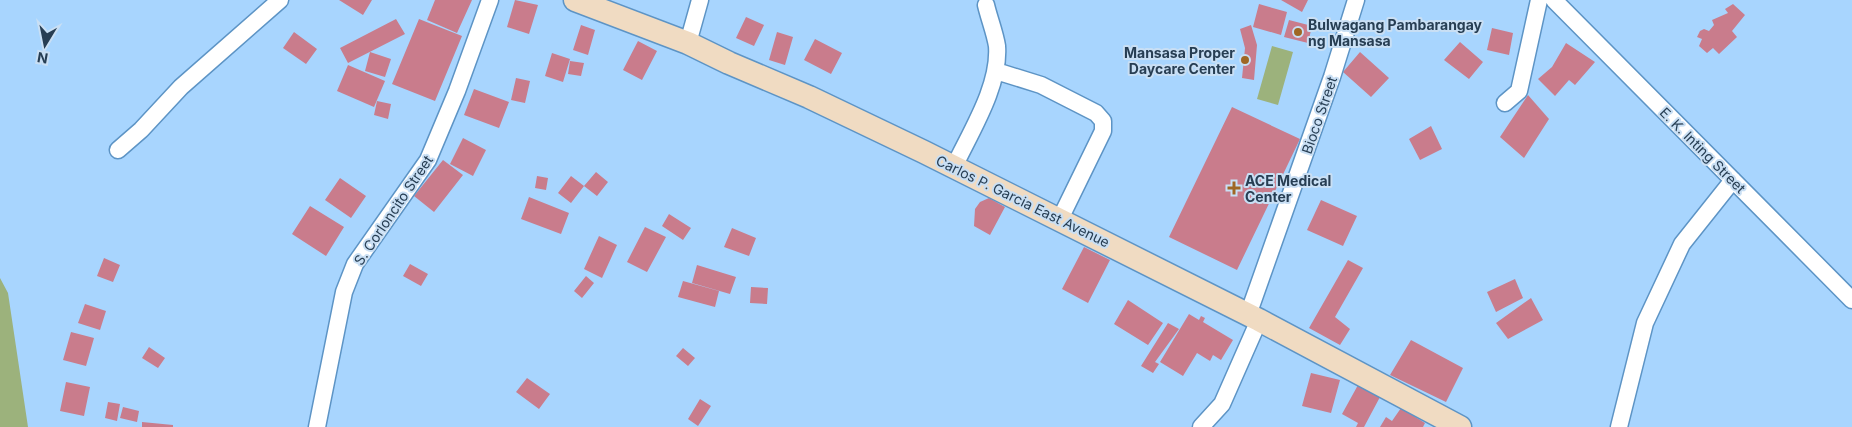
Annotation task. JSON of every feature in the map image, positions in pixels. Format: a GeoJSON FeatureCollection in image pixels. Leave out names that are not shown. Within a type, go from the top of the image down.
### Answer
{"type":"FeatureCollection","features":[{"type":"Feature","properties":{"kind":"main road","name":"Carlos P. Garcia East Avenue"},"geometry":{"type":"LineString","coordinates":[[575,0],[688,43],[729,63],[809,97],[954,167],[1254,318],[1460,427]]}},
{"type":"Feature","properties":{"kind":"street"},"geometry":{"type":"LineString","coordinates":[[118,150],[141,130],[181,87],[280,0]]}},
{"type":"Feature","properties":{"kind":"street","name":"S. Corloncito Street"},"geometry":{"type":"LineString","coordinates":[[317,427],[344,292],[355,264],[428,160],[457,91],[490,0]]}},
{"type":"Feature","properties":{"kind":"street"},"geometry":{"type":"LineString","coordinates":[[688,43],[700,0]]}},
{"type":"Feature","properties":{"kind":"street","name":"Bioco Street"},"geometry":{"type":"LineString","coordinates":[[1201,427],[1222,404],[1254,318],[1356,0]]}},
{"type":"Feature","properties":{"kind":"street"},"geometry":{"type":"LineString","coordinates":[[1505,103],[1518,91],[1539,0]]}},
{"type":"Feature","properties":{"kind":"street","name":"E. K. Inting Street"},"geometry":{"type":"LineString","coordinates":[[1554,0],[1852,300]]}},
{"type":"Feature","properties":{"kind":"street"},"geometry":{"type":"LineString","coordinates":[[954,167],[988,95],[996,72],[997,46],[986,4]]}},
{"type":"Feature","properties":{"kind":"street"},"geometry":{"type":"LineString","coordinates":[[996,72],[1041,85],[1096,112],[1103,121],[1103,132],[1060,220]]}},
{"type":"Feature","properties":{"kind":"street"},"geometry":{"type":"LineString","coordinates":[[1619,427],[1645,323],[1682,244],[1733,180]]}},
{"type":"Feature","properties":{"kind":"green space"},"geometry":{"type":"Polygon","coordinates":[[[1272,46],[1293,52],[1278,105],[1257,99],[1272,46]]]}},
{"type":"Feature","properties":{"kind":"green space"},"geometry":{"type":"Polygon","coordinates":[[[0,278],[8,293],[28,427],[0,427],[0,278]]]}},
{"type":"Feature","properties":{"kind":"building"},"geometry":{"type":"Polygon","coordinates":[[[339,0],[372,0],[363,15],[339,0]]]}},
{"type":"Feature","properties":{"kind":"building"},"geometry":{"type":"Polygon","coordinates":[[[435,0],[472,0],[457,33],[427,20],[435,0]]]}},
{"type":"Feature","properties":{"kind":"building"},"geometry":{"type":"Polygon","coordinates":[[[515,0],[538,5],[529,34],[507,27],[515,0]]]}},
{"type":"Feature","properties":{"kind":"building"},"geometry":{"type":"Polygon","coordinates":[[[1281,0],[1308,0],[1302,12],[1281,0]]]}},
{"type":"Feature","properties":{"kind":"building"},"geometry":{"type":"Polygon","coordinates":[[[1259,4],[1287,12],[1281,35],[1253,27],[1259,4]]]}},
{"type":"Feature","properties":{"kind":"building"},"geometry":{"type":"Polygon","coordinates":[[[1733,4],[1745,15],[1732,31],[1737,37],[1719,54],[1713,48],[1707,53],[1699,46],[1702,39],[1697,37],[1700,31],[1704,29],[1709,31],[1714,25],[1712,20],[1728,13],[1725,9],[1733,4]]]}},
{"type":"Feature","properties":{"kind":"building"},"geometry":{"type":"Polygon","coordinates":[[[746,17],[764,25],[754,46],[736,38],[746,17]]]}},
{"type":"Feature","properties":{"kind":"building"},"geometry":{"type":"Polygon","coordinates":[[[396,19],[405,34],[348,63],[340,48],[396,19]]]}},
{"type":"Feature","properties":{"kind":"building"},"geometry":{"type":"Polygon","coordinates":[[[419,19],[462,36],[435,101],[392,84],[419,19]]]}},
{"type":"Feature","properties":{"kind":"building","name":"Bulwagang Pambarangay ng Mansasa"},"geometry":{"type":"Polygon","coordinates":[[[1289,20],[1312,26],[1308,43],[1284,37],[1289,20]]]}},
{"type":"Feature","properties":{"kind":"building"},"geometry":{"type":"Polygon","coordinates":[[[581,25],[595,30],[588,55],[573,50],[581,25]]]}},
{"type":"Feature","properties":{"kind":"building"},"geometry":{"type":"Polygon","coordinates":[[[1251,25],[1257,45],[1254,80],[1242,78],[1245,48],[1240,29],[1251,25]]]}},
{"type":"Feature","properties":{"kind":"building"},"geometry":{"type":"Polygon","coordinates":[[[1492,28],[1513,33],[1509,55],[1487,50],[1492,28]]]}},
{"type":"Feature","properties":{"kind":"building"},"geometry":{"type":"Polygon","coordinates":[[[294,32],[317,49],[306,64],[283,48],[294,32]]]}},
{"type":"Feature","properties":{"kind":"building"},"geometry":{"type":"Polygon","coordinates":[[[777,32],[793,37],[785,65],[769,60],[777,32]]]}},
{"type":"Feature","properties":{"kind":"building"},"geometry":{"type":"Polygon","coordinates":[[[815,39],[842,53],[831,74],[804,60],[815,39]]]}},
{"type":"Feature","properties":{"kind":"building"},"geometry":{"type":"Polygon","coordinates":[[[638,41],[657,51],[642,80],[623,70],[638,41]]]}},
{"type":"Feature","properties":{"kind":"building"},"geometry":{"type":"Polygon","coordinates":[[[1460,42],[1483,62],[1469,79],[1444,60],[1460,42]]]}},
{"type":"Feature","properties":{"kind":"building"},"geometry":{"type":"Polygon","coordinates":[[[1566,43],[1595,62],[1575,85],[1569,80],[1555,96],[1538,79],[1552,67],[1566,43]]]}},
{"type":"Feature","properties":{"kind":"building"},"geometry":{"type":"Polygon","coordinates":[[[370,52],[391,59],[385,77],[365,71],[370,52]]]}},
{"type":"Feature","properties":{"kind":"building"},"geometry":{"type":"Polygon","coordinates":[[[1360,52],[1389,78],[1371,97],[1343,72],[1360,52]]]}},
{"type":"Feature","properties":{"kind":"building"},"geometry":{"type":"Polygon","coordinates":[[[552,53],[570,59],[563,82],[545,76],[552,53]]]}},
{"type":"Feature","properties":{"kind":"building"},"geometry":{"type":"Polygon","coordinates":[[[570,61],[584,63],[581,76],[568,74],[570,61]]]}},
{"type":"Feature","properties":{"kind":"building"},"geometry":{"type":"Polygon","coordinates":[[[348,65],[385,81],[374,107],[337,91],[348,65]]]}},
{"type":"Feature","properties":{"kind":"building"},"geometry":{"type":"Polygon","coordinates":[[[516,78],[530,81],[525,103],[511,100],[516,78]]]}},
{"type":"Feature","properties":{"kind":"building"},"geometry":{"type":"Polygon","coordinates":[[[474,89],[509,102],[499,128],[464,115],[474,89]]]}},
{"type":"Feature","properties":{"kind":"building"},"geometry":{"type":"Polygon","coordinates":[[[1528,95],[1549,119],[1524,158],[1500,137],[1528,95]]]}},
{"type":"Feature","properties":{"kind":"building"},"geometry":{"type":"Polygon","coordinates":[[[377,101],[391,104],[388,119],[374,115],[377,101]]]}},
{"type":"Feature","properties":{"kind":"building","name":"ACE Medical Center"},"geometry":{"type":"Polygon","coordinates":[[[1232,107],[1300,139],[1237,270],[1169,237],[1232,107]]]}},
{"type":"Feature","properties":{"kind":"building"},"geometry":{"type":"Polygon","coordinates":[[[1431,126],[1442,149],[1420,160],[1409,139],[1431,126]]]}},
{"type":"Feature","properties":{"kind":"building"},"geometry":{"type":"Polygon","coordinates":[[[463,138],[486,150],[473,176],[450,164],[463,138]]]}},
{"type":"Feature","properties":{"kind":"building"},"geometry":{"type":"Polygon","coordinates":[[[443,160],[463,175],[434,212],[414,196],[443,160]]]}},
{"type":"Feature","properties":{"kind":"building"},"geometry":{"type":"Polygon","coordinates":[[[596,172],[608,182],[597,196],[584,186],[596,172]]]}},
{"type":"Feature","properties":{"kind":"building"},"geometry":{"type":"Polygon","coordinates":[[[537,176],[548,178],[546,190],[535,188],[537,176]]]}},
{"type":"Feature","properties":{"kind":"building"},"geometry":{"type":"Polygon","coordinates":[[[571,176],[584,186],[571,203],[558,193],[571,176]]]}},
{"type":"Feature","properties":{"kind":"building"},"geometry":{"type":"Polygon","coordinates":[[[340,178],[366,196],[351,218],[325,200],[340,178]]]}},
{"type":"Feature","properties":{"kind":"building"},"geometry":{"type":"Polygon","coordinates":[[[529,197],[569,213],[561,234],[521,219],[529,197]]]}},
{"type":"Feature","properties":{"kind":"building"},"geometry":{"type":"Polygon","coordinates":[[[989,198],[1005,207],[990,235],[974,226],[975,209],[980,202],[989,198]]]}},
{"type":"Feature","properties":{"kind":"building"},"geometry":{"type":"Polygon","coordinates":[[[1321,200],[1357,216],[1343,246],[1307,230],[1321,200]]]}},
{"type":"Feature","properties":{"kind":"building"},"geometry":{"type":"Polygon","coordinates":[[[310,206],[344,227],[326,256],[292,234],[310,206]]]}},
{"type":"Feature","properties":{"kind":"building"},"geometry":{"type":"Polygon","coordinates":[[[669,214],[691,228],[683,240],[662,226],[669,214]]]}},
{"type":"Feature","properties":{"kind":"building"},"geometry":{"type":"Polygon","coordinates":[[[645,227],[666,237],[647,272],[627,262],[645,227]]]}},
{"type":"Feature","properties":{"kind":"building"},"geometry":{"type":"Polygon","coordinates":[[[732,228],[756,238],[749,256],[724,247],[732,228]]]}},
{"type":"Feature","properties":{"kind":"building"},"geometry":{"type":"Polygon","coordinates":[[[599,236],[617,245],[602,278],[584,269],[599,236]]]}},
{"type":"Feature","properties":{"kind":"building"},"geometry":{"type":"Polygon","coordinates":[[[1084,247],[1110,260],[1088,303],[1062,289],[1084,247]]]}},
{"type":"Feature","properties":{"kind":"building"},"geometry":{"type":"Polygon","coordinates":[[[104,258],[120,265],[113,282],[97,276],[104,258]]]}},
{"type":"Feature","properties":{"kind":"building"},"geometry":{"type":"Polygon","coordinates":[[[1348,260],[1363,268],[1335,317],[1350,329],[1340,345],[1309,328],[1348,260]]]}},
{"type":"Feature","properties":{"kind":"building"},"geometry":{"type":"Polygon","coordinates":[[[410,264],[428,274],[421,286],[403,276],[410,264]]]}},
{"type":"Feature","properties":{"kind":"building"},"geometry":{"type":"Polygon","coordinates":[[[697,265],[736,277],[730,294],[692,283],[697,265]]]}},
{"type":"Feature","properties":{"kind":"building"},"geometry":{"type":"Polygon","coordinates":[[[586,276],[594,283],[582,298],[574,291],[586,276]]]}},
{"type":"Feature","properties":{"kind":"building"},"geometry":{"type":"Polygon","coordinates":[[[1515,279],[1523,298],[1496,312],[1487,292],[1515,279]]]}},
{"type":"Feature","properties":{"kind":"building"},"geometry":{"type":"Polygon","coordinates":[[[683,281],[719,291],[715,307],[678,297],[683,281]]]}},
{"type":"Feature","properties":{"kind":"building"},"geometry":{"type":"Polygon","coordinates":[[[751,287],[768,288],[767,304],[750,303],[751,287]]]}},
{"type":"Feature","properties":{"kind":"building"},"geometry":{"type":"Polygon","coordinates":[[[1531,298],[1543,320],[1508,339],[1496,323],[1531,298]]]}},
{"type":"Feature","properties":{"kind":"building"},"geometry":{"type":"Polygon","coordinates":[[[1128,300],[1163,323],[1148,345],[1114,324],[1128,300]]]}},
{"type":"Feature","properties":{"kind":"building"},"geometry":{"type":"Polygon","coordinates":[[[85,304],[106,311],[100,330],[78,323],[85,304]]]}},
{"type":"Feature","properties":{"kind":"building"},"geometry":{"type":"Polygon","coordinates":[[[1189,314],[1199,320],[1201,316],[1205,318],[1203,322],[1233,340],[1221,360],[1213,355],[1210,361],[1197,353],[1183,376],[1160,362],[1189,314]]]}},
{"type":"Feature","properties":{"kind":"building"},"geometry":{"type":"Polygon","coordinates":[[[1168,323],[1179,329],[1155,362],[1159,364],[1153,373],[1141,366],[1168,323]]]}},
{"type":"Feature","properties":{"kind":"building"},"geometry":{"type":"Polygon","coordinates":[[[71,332],[94,338],[86,366],[63,360],[71,332]]]}},
{"type":"Feature","properties":{"kind":"building"},"geometry":{"type":"Polygon","coordinates":[[[1411,340],[1463,368],[1446,402],[1390,375],[1411,340]]]}},
{"type":"Feature","properties":{"kind":"building"},"geometry":{"type":"Polygon","coordinates":[[[149,347],[165,358],[158,368],[142,358],[149,347]]]}},
{"type":"Feature","properties":{"kind":"building"},"geometry":{"type":"Polygon","coordinates":[[[683,348],[695,358],[688,366],[676,356],[683,348]]]}},
{"type":"Feature","properties":{"kind":"building"},"geometry":{"type":"Polygon","coordinates":[[[1311,373],[1340,380],[1331,413],[1302,406],[1311,373]]]}},
{"type":"Feature","properties":{"kind":"building"},"geometry":{"type":"Polygon","coordinates":[[[527,378],[550,394],[539,409],[516,392],[527,378]]]}},
{"type":"Feature","properties":{"kind":"building"},"geometry":{"type":"Polygon","coordinates":[[[66,382],[90,387],[84,416],[60,411],[66,382]]]}},
{"type":"Feature","properties":{"kind":"building"},"geometry":{"type":"Polygon","coordinates":[[[1358,385],[1380,397],[1364,427],[1356,427],[1358,423],[1342,414],[1358,385]]]}},
{"type":"Feature","properties":{"kind":"building"},"geometry":{"type":"Polygon","coordinates":[[[700,399],[711,406],[698,426],[688,419],[700,399]]]}},
{"type":"Feature","properties":{"kind":"building"},"geometry":{"type":"Polygon","coordinates":[[[108,402],[120,404],[117,421],[105,418],[108,402]]]}},
{"type":"Feature","properties":{"kind":"building"},"geometry":{"type":"Polygon","coordinates":[[[123,407],[139,411],[137,422],[120,418],[123,407]]]}},
{"type":"Feature","properties":{"kind":"building"},"geometry":{"type":"Polygon","coordinates":[[[1401,408],[1425,423],[1423,427],[1380,427],[1386,417],[1392,421],[1401,408]]]}},
{"type":"Feature","properties":{"kind":"building"},"geometry":{"type":"Polygon","coordinates":[[[142,422],[173,425],[173,427],[142,427],[142,422]]]}},
{"type":"Feature","properties":{"kind":"place","name":"Bulwagang Pambarangay ng Mansasa"},"geometry":{"type":"Point","coordinates":[1298,32]}},
{"type":"Feature","properties":{"kind":"place","name":"Mansasa Proper Daycare Center"},"geometry":{"type":"Point","coordinates":[1245,60]}},
{"type":"Feature","properties":{"kind":"place","name":"ACE Medical Center"},"geometry":{"type":"Point","coordinates":[1234,188]}}]}
